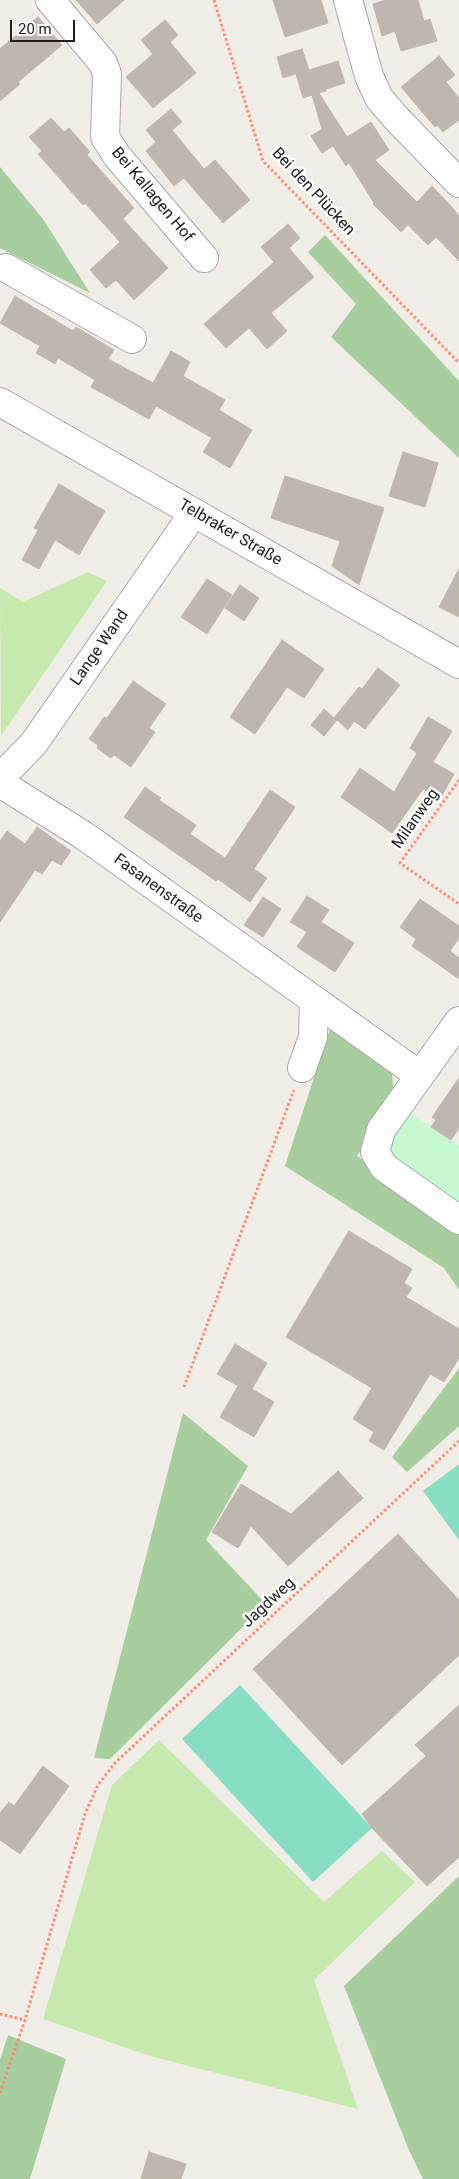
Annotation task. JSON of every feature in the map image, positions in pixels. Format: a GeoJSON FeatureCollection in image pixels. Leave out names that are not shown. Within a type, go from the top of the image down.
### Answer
{"type":"FeatureCollection","features":[{"type":"Feature","properties":{"kind":"street","name":"Bei Kallagen Hof"},"geometry":{"type":"LineString","coordinates":[[50,0],[103,63],[107,74],[105,137],[117,156],[204,258]]}},
{"type":"Feature","properties":{"kind":"street"},"geometry":{"type":"LineString","coordinates":[[348,0],[370,76],[379,98],[396,118],[458,179]]}},
{"type":"Feature","properties":{"kind":"street"},"geometry":{"type":"LineString","coordinates":[[2,270],[132,339]]}},
{"type":"Feature","properties":{"kind":"street","name":"Telbraker Straße"},"geometry":{"type":"LineString","coordinates":[[0,402],[459,664]]}},
{"type":"Feature","properties":{"kind":"street","name":"Lange Wand"},"geometry":{"type":"LineString","coordinates":[[3,770],[34,743],[193,512]]}},
{"type":"Feature","properties":{"kind":"street","name":"Fasanenstraße"},"geometry":{"type":"LineString","coordinates":[[3,770],[83,835],[419,1075]]}},
{"type":"Feature","properties":{"kind":"street"},"geometry":{"type":"LineString","coordinates":[[302,1068],[313,1037],[314,1000]]}},
{"type":"Feature","properties":{"kind":"street"},"geometry":{"type":"LineString","coordinates":[[459,1021],[381,1130],[375,1152],[384,1167],[459,1220]]}},
{"type":"Feature","properties":{"kind":"path","name":"Bei den Plücken"},"geometry":{"type":"LineString","coordinates":[[214,0],[263,161],[459,363]]}},
{"type":"Feature","properties":{"kind":"path","name":"Milanweg"},"geometry":{"type":"LineString","coordinates":[[459,780],[400,863],[459,904]]}},
{"type":"Feature","properties":{"kind":"path"},"geometry":{"type":"LineString","coordinates":[[184,1387],[302,1068]]}},
{"type":"Feature","properties":{"kind":"path","name":"Jagdweg"},"geometry":{"type":"LineString","coordinates":[[0,2093],[25,2020],[85,1814],[98,1785],[115,1762],[459,1441]]}},
{"type":"Feature","properties":{"kind":"path"},"geometry":{"type":"LineString","coordinates":[[0,2014],[25,2020]]}},
{"type":"Feature","properties":{"kind":"green space"},"geometry":{"type":"Polygon","coordinates":[[[0,167],[43,219],[90,293],[0,248],[0,167]]]}},
{"type":"Feature","properties":{"kind":"green space"},"geometry":{"type":"Polygon","coordinates":[[[325,235],[459,381],[459,458],[331,337],[356,304],[308,252],[325,235]]]}},
{"type":"Feature","properties":{"kind":"green space"},"geometry":{"type":"Polygon","coordinates":[[[88,572],[107,581],[1,736],[0,588],[23,602],[88,572]]]}},
{"type":"Feature","properties":{"kind":"green space"},"geometry":{"type":"Polygon","coordinates":[[[330,1029],[392,1073],[394,1098],[357,1156],[459,1235],[459,1290],[444,1268],[285,1166],[330,1029]]]}},
{"type":"Feature","properties":{"kind":"green space"},"geometry":{"type":"Polygon","coordinates":[[[398,1105],[459,1145],[459,1212],[384,1167],[398,1105]]]}},
{"type":"Feature","properties":{"kind":"green space"},"geometry":{"type":"Polygon","coordinates":[[[459,1368],[459,1426],[407,1472],[392,1457],[459,1368]]]}},
{"type":"Feature","properties":{"kind":"green space"},"geometry":{"type":"Polygon","coordinates":[[[183,1413],[248,1466],[206,1540],[266,1604],[110,1759],[94,1758],[183,1413]]]}},
{"type":"Feature","properties":{"kind":"green space"},"geometry":{"type":"Polygon","coordinates":[[[459,1464],[459,1540],[423,1491],[459,1464]]]}},
{"type":"Feature","properties":{"kind":"green space"},"geometry":{"type":"Polygon","coordinates":[[[240,1685],[372,1828],[313,1882],[182,1739],[240,1685]]]}},
{"type":"Feature","properties":{"kind":"green space"},"geometry":{"type":"Polygon","coordinates":[[[159,1740],[324,1902],[382,1851],[415,1882],[314,1980],[358,2109],[150,2056],[43,2019],[112,1785],[159,1740]]]}},
{"type":"Feature","properties":{"kind":"green space"},"geometry":{"type":"Polygon","coordinates":[[[459,1876],[459,2179],[423,2179],[408,2148],[344,1986],[459,1876]]]}},
{"type":"Feature","properties":{"kind":"green space"},"geometry":{"type":"Polygon","coordinates":[[[8,2035],[66,2059],[30,2179],[0,2179],[0,2060],[8,2035]]]}},
{"type":"Feature","properties":{"kind":"building"},"geometry":{"type":"Polygon","coordinates":[[[76,0],[124,0],[97,24],[76,0]]]}},
{"type":"Feature","properties":{"kind":"building"},"geometry":{"type":"Polygon","coordinates":[[[273,0],[321,0],[328,23],[285,37],[273,0]]]}},
{"type":"Feature","properties":{"kind":"building"},"geometry":{"type":"Polygon","coordinates":[[[386,0],[418,0],[424,21],[430,19],[437,41],[401,51],[395,31],[382,36],[373,4],[386,0]]]}},
{"type":"Feature","properties":{"kind":"building"},"geometry":{"type":"Polygon","coordinates":[[[38,17],[62,45],[18,82],[20,84],[0,101],[0,49],[38,17]]]}},
{"type":"Feature","properties":{"kind":"building"},"geometry":{"type":"Polygon","coordinates":[[[165,20],[178,35],[170,42],[196,73],[153,108],[126,77],[153,54],[141,40],[165,20]]]}},
{"type":"Feature","properties":{"kind":"building"},"geometry":{"type":"Polygon","coordinates":[[[302,49],[309,70],[283,78],[277,57],[302,49]]]}},
{"type":"Feature","properties":{"kind":"building"},"geometry":{"type":"Polygon","coordinates":[[[439,56],[455,75],[446,82],[459,98],[459,120],[443,132],[437,125],[435,127],[401,87],[439,56]]]}},
{"type":"Feature","properties":{"kind":"building"},"geometry":{"type":"Polygon","coordinates":[[[338,61],[345,83],[319,93],[347,137],[371,122],[389,150],[375,160],[417,202],[432,186],[450,205],[459,216],[459,261],[436,237],[428,245],[408,225],[401,232],[373,204],[349,163],[346,166],[333,146],[322,153],[311,136],[322,129],[312,95],[303,98],[296,74],[338,61]]]}},
{"type":"Feature","properties":{"kind":"building"},"geometry":{"type":"Polygon","coordinates":[[[171,109],[182,122],[172,130],[204,169],[215,160],[250,200],[223,223],[184,178],[174,186],[146,151],[156,142],[146,130],[171,109]]]}},
{"type":"Feature","properties":{"kind":"building"},"geometry":{"type":"Polygon","coordinates":[[[51,118],[64,132],[69,128],[90,152],[87,155],[134,208],[123,219],[168,268],[134,300],[116,280],[106,288],[90,270],[120,242],[85,203],[83,205],[38,154],[42,151],[29,137],[51,118]]]}},
{"type":"Feature","properties":{"kind":"building"},"geometry":{"type":"Polygon","coordinates":[[[288,224],[300,238],[289,248],[314,277],[271,313],[287,331],[267,349],[249,328],[226,348],[204,324],[274,262],[261,247],[288,224]]]}},
{"type":"Feature","properties":{"kind":"building"},"geometry":{"type":"Polygon","coordinates":[[[15,296],[73,331],[76,327],[114,350],[108,359],[153,383],[171,351],[190,362],[183,376],[225,400],[219,410],[252,430],[230,468],[203,452],[212,438],[156,406],[149,419],[91,387],[95,380],[58,358],[55,364],[36,353],[40,346],[0,323],[15,296]]]}},
{"type":"Feature","properties":{"kind":"building"},"geometry":{"type":"Polygon","coordinates":[[[403,452],[438,463],[425,507],[389,496],[403,452]]]}},
{"type":"Feature","properties":{"kind":"building"},"geometry":{"type":"Polygon","coordinates":[[[285,476],[384,508],[359,585],[332,566],[340,541],[271,518],[285,476]]]}},
{"type":"Feature","properties":{"kind":"building"},"geometry":{"type":"Polygon","coordinates":[[[59,484],[105,511],[79,555],[55,540],[39,569],[22,560],[38,530],[34,528],[59,484]]]}},
{"type":"Feature","properties":{"kind":"building"},"geometry":{"type":"Polygon","coordinates":[[[459,569],[459,617],[439,607],[459,569]]]}},
{"type":"Feature","properties":{"kind":"building"},"geometry":{"type":"Polygon","coordinates":[[[207,579],[232,595],[207,634],[181,617],[207,579]]]}},
{"type":"Feature","properties":{"kind":"building"},"geometry":{"type":"Polygon","coordinates":[[[240,585],[259,598],[244,621],[225,608],[240,585]]]}},
{"type":"Feature","properties":{"kind":"building"},"geometry":{"type":"Polygon","coordinates":[[[282,640],[324,669],[304,698],[287,687],[255,734],[230,717],[282,640]]]}},
{"type":"Feature","properties":{"kind":"building"},"geometry":{"type":"Polygon","coordinates":[[[378,668],[400,685],[365,729],[354,721],[348,730],[337,720],[324,736],[311,725],[324,709],[334,718],[359,687],[362,689],[378,668]]]}},
{"type":"Feature","properties":{"kind":"building"},"geometry":{"type":"Polygon","coordinates":[[[133,681],[166,704],[149,728],[155,732],[131,767],[114,755],[111,758],[97,748],[98,745],[89,739],[104,717],[107,718],[133,681]]]}},
{"type":"Feature","properties":{"kind":"building"},"geometry":{"type":"Polygon","coordinates":[[[428,717],[452,731],[433,762],[454,774],[440,799],[423,789],[392,833],[341,797],[360,768],[394,792],[417,753],[410,748],[428,717]]]}},
{"type":"Feature","properties":{"kind":"building"},"geometry":{"type":"Polygon","coordinates":[[[145,787],[161,798],[159,800],[196,825],[190,834],[225,858],[270,790],[295,807],[254,869],[267,878],[250,902],[218,879],[216,881],[124,817],[145,787]]]}},
{"type":"Feature","properties":{"kind":"building"},"geometry":{"type":"Polygon","coordinates":[[[37,827],[71,851],[61,865],[52,860],[42,874],[35,870],[0,922],[0,841],[7,831],[25,844],[37,827]]]}},
{"type":"Feature","properties":{"kind":"building"},"geometry":{"type":"Polygon","coordinates":[[[307,896],[329,910],[321,922],[354,943],[335,972],[297,947],[307,932],[290,922],[307,896]]]}},
{"type":"Feature","properties":{"kind":"building"},"geometry":{"type":"Polygon","coordinates":[[[263,897],[281,909],[263,937],[244,925],[263,897]]]}},
{"type":"Feature","properties":{"kind":"building"},"geometry":{"type":"Polygon","coordinates":[[[420,899],[459,926],[459,938],[450,951],[459,958],[459,979],[412,946],[416,939],[400,927],[420,899]]]}},
{"type":"Feature","properties":{"kind":"building"},"geometry":{"type":"Polygon","coordinates":[[[459,1078],[459,1128],[451,1140],[431,1127],[436,1120],[432,1117],[459,1078]]]}},
{"type":"Feature","properties":{"kind":"building"},"geometry":{"type":"Polygon","coordinates":[[[349,1231],[412,1269],[404,1283],[412,1288],[406,1297],[459,1329],[459,1358],[444,1382],[430,1374],[384,1450],[369,1441],[374,1432],[353,1419],[372,1388],[286,1337],[349,1231]]]}},
{"type":"Feature","properties":{"kind":"building"},"geometry":{"type":"Polygon","coordinates":[[[235,1344],[267,1363],[252,1389],[274,1402],[254,1437],[220,1417],[238,1386],[217,1374],[235,1344]]]}},
{"type":"Feature","properties":{"kind":"building"},"geometry":{"type":"Polygon","coordinates":[[[338,1471],[363,1498],[288,1566],[251,1526],[238,1548],[212,1532],[241,1484],[291,1514],[338,1471]]]}},
{"type":"Feature","properties":{"kind":"building"},"geometry":{"type":"Polygon","coordinates":[[[398,1534],[459,1600],[459,1655],[342,1765],[253,1669],[398,1534]]]}},
{"type":"Feature","properties":{"kind":"building"},"geometry":{"type":"Polygon","coordinates":[[[459,1705],[459,1857],[427,1886],[372,1828],[362,1814],[426,1756],[415,1745],[459,1705]]]}},
{"type":"Feature","properties":{"kind":"building"},"geometry":{"type":"Polygon","coordinates":[[[43,1766],[69,1786],[20,1854],[0,1840],[0,1813],[9,1802],[14,1806],[43,1766]]]}},
{"type":"Feature","properties":{"kind":"building"},"geometry":{"type":"Polygon","coordinates":[[[149,2152],[186,2164],[181,2179],[141,2179],[149,2152]]]}}]}
